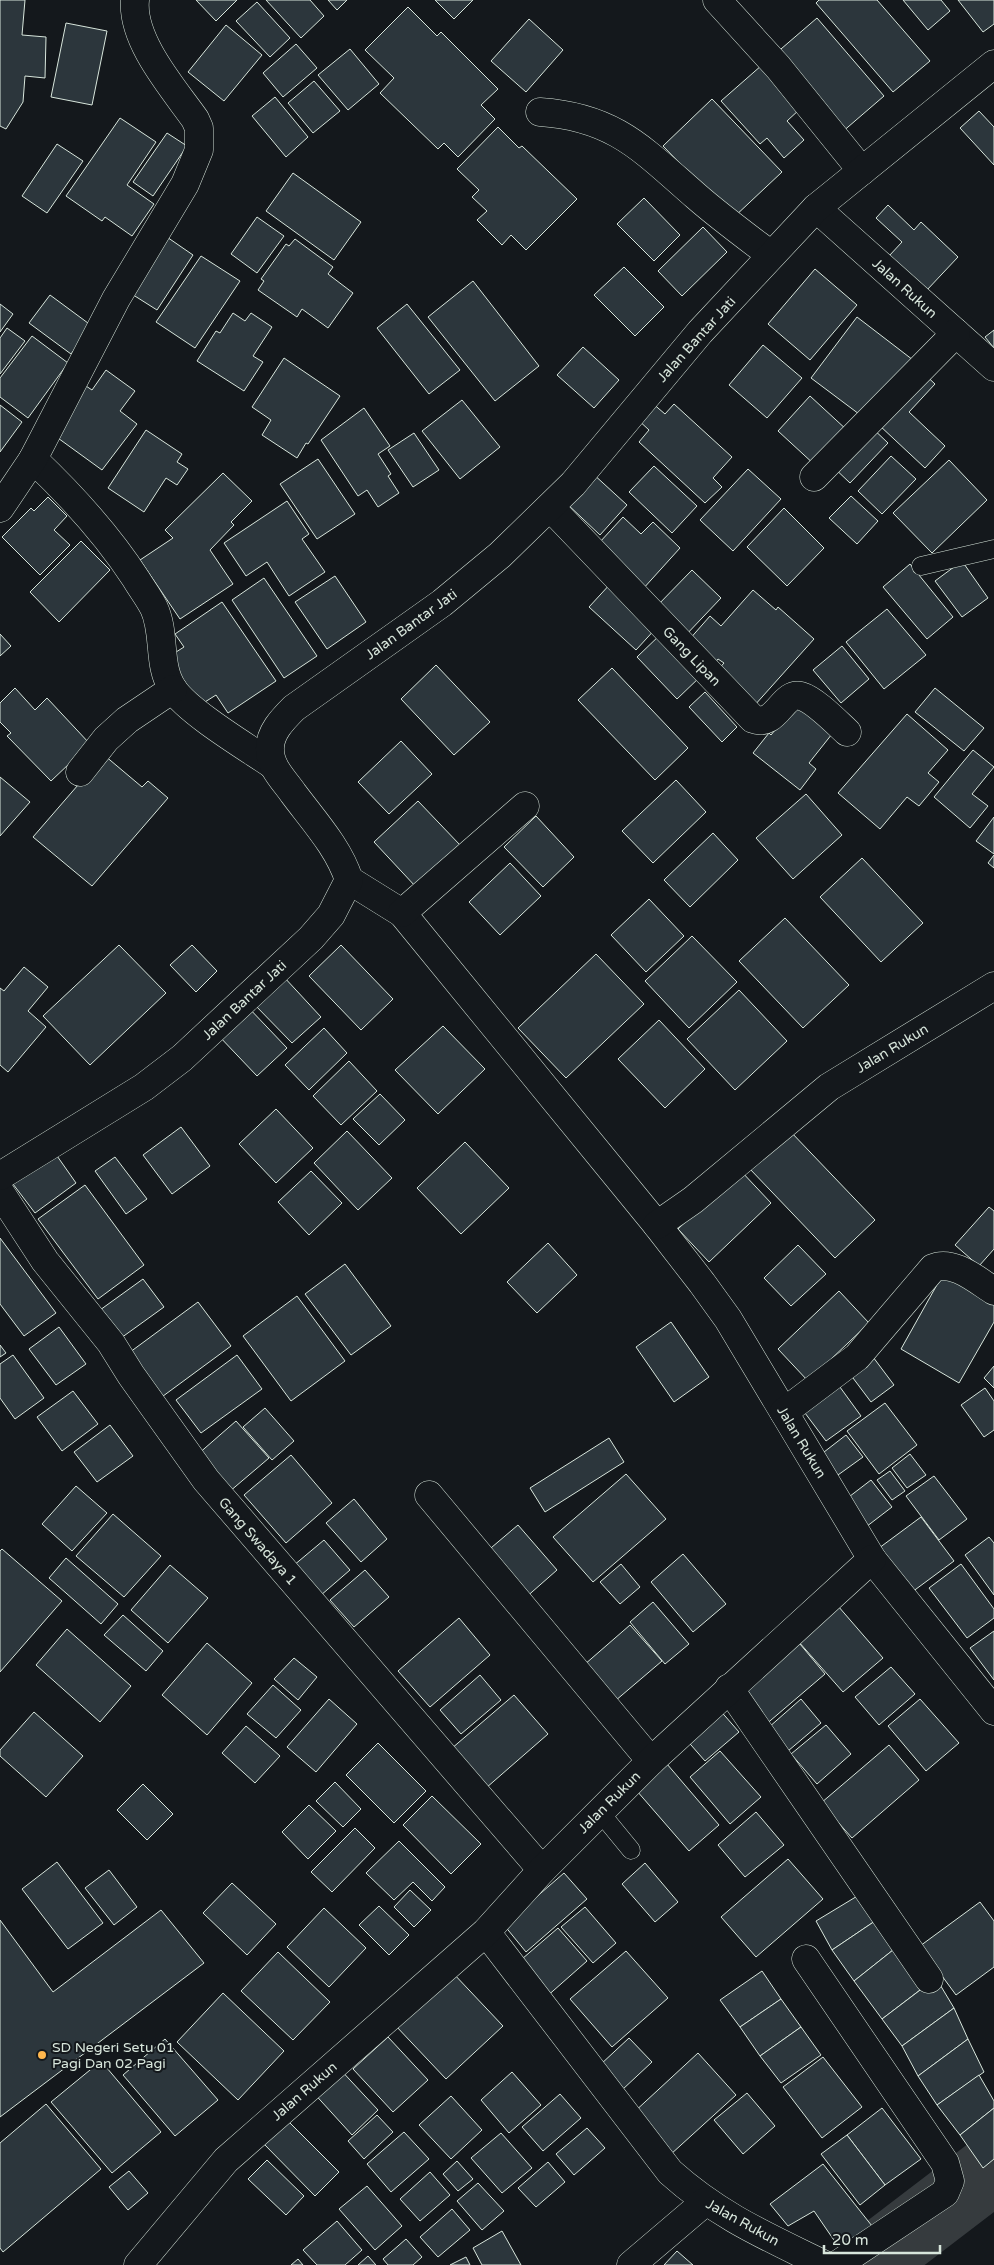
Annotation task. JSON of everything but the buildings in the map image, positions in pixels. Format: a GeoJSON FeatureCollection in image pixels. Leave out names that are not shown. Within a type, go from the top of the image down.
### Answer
{"type":"FeatureCollection","features":[{"type":"Feature","properties":{"kind":"street"},"geometry":{"type":"LineString","coordinates":[[0,508],[33,458],[116,299],[185,184],[199,150],[199,128],[195,119],[153,60],[140,33],[134,7],[135,0]]}},
{"type":"Feature","properties":{"kind":"street"},"geometry":{"type":"LineString","coordinates":[[717,0],[778,67],[862,171]]}},
{"type":"Feature","properties":{"kind":"street","name":"Jalan Bantar Jati"},"geometry":{"type":"LineString","coordinates":[[272,765],[270,750],[274,733],[282,720],[294,708],[442,603],[500,555],[551,508],[664,374],[816,208],[994,64]]}},
{"type":"Feature","properties":{"kind":"street"},"geometry":{"type":"LineString","coordinates":[[540,112],[586,119],[613,130],[640,146],[698,197],[771,255]]}},
{"type":"Feature","properties":{"kind":"street","name":"Jalan Rukun"},"geometry":{"type":"LineString","coordinates":[[816,208],[994,368]]}},
{"type":"Feature","properties":{"kind":"street"},"geometry":{"type":"LineString","coordinates":[[814,477],[956,333]]}},
{"type":"Feature","properties":{"kind":"street"},"geometry":{"type":"LineString","coordinates":[[33,458],[75,499],[115,547],[154,608],[161,630],[166,672],[173,689],[189,705],[272,765],[345,865],[349,880],[402,913],[658,1225]]}},
{"type":"Feature","properties":{"kind":"street","name":"Gang Lipan"},"geometry":{"type":"LineString","coordinates":[[551,508],[753,719],[760,722],[767,720],[791,697],[799,695],[808,699],[847,732]]}},
{"type":"Feature","properties":{"kind":"street"},"geometry":{"type":"LineString","coordinates":[[80,772],[106,739],[128,720],[173,689]]}},
{"type":"Feature","properties":{"kind":"street"},"geometry":{"type":"LineString","coordinates":[[402,913],[525,806]]}},
{"type":"Feature","properties":{"kind":"street","name":"Jalan Bantar Jati"},"geometry":{"type":"LineString","coordinates":[[0,1176],[144,1087],[182,1058],[312,938],[331,915],[349,880]]}},
{"type":"Feature","properties":{"kind":"street","name":"Jalan Rukun"},"geometry":{"type":"LineString","coordinates":[[138,2265],[226,2160],[486,1932],[599,1811],[729,1688],[872,1558],[728,1319],[658,1225],[693,1200],[828,1087],[994,986]]}},
{"type":"Feature","properties":{"kind":"street","name":"Gang Swadaya 1"},"geometry":{"type":"LineString","coordinates":[[0,1192],[45,1261],[111,1343],[131,1375],[206,1480],[542,1870]]}},
{"type":"Feature","properties":{"kind":"street"},"geometry":{"type":"LineString","coordinates":[[784,1412],[857,1357],[933,1268],[943,1266],[953,1268],[994,1291]]}},
{"type":"Feature","properties":{"kind":"street"},"geometry":{"type":"LineString","coordinates":[[429,1495],[651,1761]]}},
{"type":"Feature","properties":{"kind":"street"},"geometry":{"type":"LineString","coordinates":[[872,1558],[994,1711]]}},
{"type":"Feature","properties":{"kind":"street"},"geometry":{"type":"LineString","coordinates":[[729,1688],[929,1978]]}},
{"type":"Feature","properties":{"kind":"street","name":"Jalan Rukun"},"geometry":{"type":"LineString","coordinates":[[486,1932],[670,2172],[705,2202],[731,2219],[825,2265]]}},
{"type":"Feature","properties":{"kind":"street"},"geometry":{"type":"LineString","coordinates":[[806,1959],[946,2163],[950,2181],[945,2193],[837,2265]]}},
{"type":"Feature","properties":{"kind":"street"},"geometry":{"type":"LineString","coordinates":[[631,2265],[705,2202]]}},
{"type":"Feature","properties":{"kind":"lane"},"geometry":{"type":"LineString","coordinates":[[921,566],[994,549]]}},
{"type":"Feature","properties":{"kind":"lane"},"geometry":{"type":"LineString","coordinates":[[599,1811],[631,1850]]}},
{"type":"Feature","properties":{"kind":"waterway"},"geometry":{"type":"LineString","coordinates":[[867,2265],[994,2168]]}},
{"type":"Feature","properties":{"kind":"place","name":"SD Negeri Setu 01 Pagi Dan 02 Pagi"},"geometry":{"type":"Point","coordinates":[42,2055]}}]}
